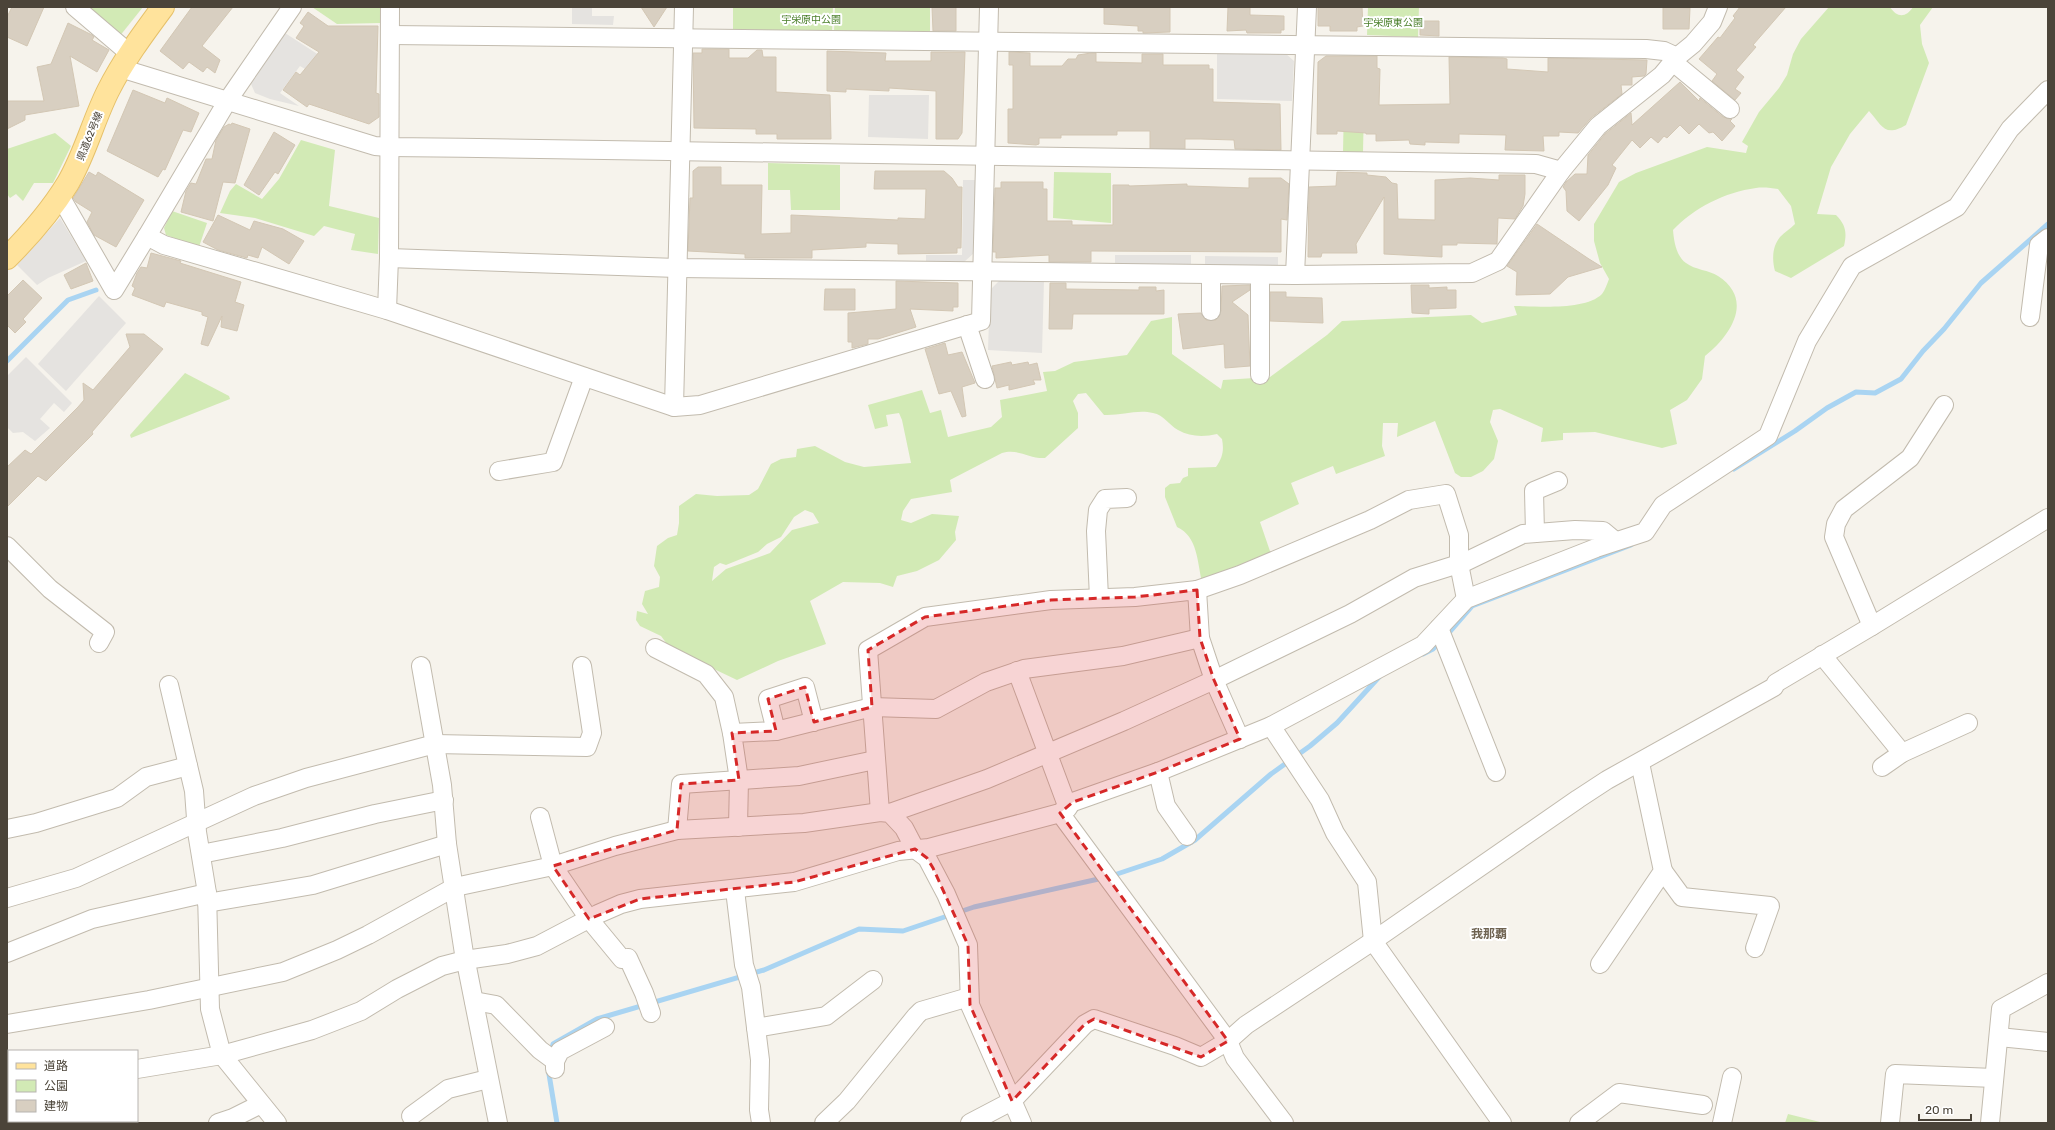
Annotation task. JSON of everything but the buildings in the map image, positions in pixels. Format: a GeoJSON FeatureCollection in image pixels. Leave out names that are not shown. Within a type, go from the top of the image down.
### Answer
{"type":"FeatureCollection","features":[{"type":"Feature","properties":{"kind":"main road","name":"県道62号線"},"geometry":{"type":"LineString","coordinates":[[7,258],[31,233],[60,196],[80,161],[100,109],[125,61],[163,7]]}},
{"type":"Feature","properties":{"kind":"street"},"geometry":{"type":"LineString","coordinates":[[75,7],[125,61],[228,100],[375,146],[682,150],[1300,162],[1536,164],[1561,171]]}},
{"type":"Feature","properties":{"kind":"street"},"geometry":{"type":"LineString","coordinates":[[60,196],[114,290],[228,100],[292,7]]}},
{"type":"Feature","properties":{"kind":"street"},"geometry":{"type":"LineString","coordinates":[[387,310],[389,258],[388,147],[390,7]]}},
{"type":"Feature","properties":{"kind":"street"},"geometry":{"type":"LineString","coordinates":[[674,407],[677,268],[682,150],[684,7]]}},
{"type":"Feature","properties":{"kind":"street"},"geometry":{"type":"LineString","coordinates":[[146,236],[164,245],[387,310],[674,407],[700,405],[982,320],[989,7]]}},
{"type":"Feature","properties":{"kind":"street"},"geometry":{"type":"LineString","coordinates":[[1295,275],[1307,7]]}},
{"type":"Feature","properties":{"kind":"street"},"geometry":{"type":"LineString","coordinates":[[389,258],[677,268],[1260,275],[1472,273],[1498,262],[1561,171],[1598,126],[1662,75],[1675,59],[1693,44],[1712,22],[1718,7]]}},
{"type":"Feature","properties":{"kind":"street"},"geometry":{"type":"LineString","coordinates":[[390,35],[684,37],[1306,46],[1646,49],[1664,51],[1675,59],[1730,109]]}},
{"type":"Feature","properties":{"kind":"street"},"geometry":{"type":"LineString","coordinates":[[138,1069],[222,1056],[312,1030],[361,1012],[397,989],[442,966],[466,963],[537,946],[621,904],[640,900],[794,882],[898,852],[929,848],[1064,811],[1073,802],[1158,772],[1271,726],[1423,645],[1466,599],[1615,541],[1645,532],[1663,505],[1768,436],[1807,341],[1852,266],[1957,207],[2010,129],[2048,90]]}},
{"type":"Feature","properties":{"kind":"street"},"geometry":{"type":"LineString","coordinates":[[2030,317],[2039,245],[2048,238]]}},
{"type":"Feature","properties":{"kind":"street"},"geometry":{"type":"LineString","coordinates":[[1211,274],[1211,311]]}},
{"type":"Feature","properties":{"kind":"street"},"geometry":{"type":"LineString","coordinates":[[1260,275],[1260,375]]}},
{"type":"Feature","properties":{"kind":"street"},"geometry":{"type":"LineString","coordinates":[[967,325],[985,379]]}},
{"type":"Feature","properties":{"kind":"street"},"geometry":{"type":"LineString","coordinates":[[499,471],[553,462],[584,377]]}},
{"type":"Feature","properties":{"kind":"street"},"geometry":{"type":"LineString","coordinates":[[1872,626],[1834,537],[1836,524],[1844,509],[1910,458],[1944,405]]}},
{"type":"Feature","properties":{"kind":"street"},"geometry":{"type":"LineString","coordinates":[[1535,533],[1534,491],[1558,481]]}},
{"type":"Feature","properties":{"kind":"street"},"geometry":{"type":"LineString","coordinates":[[1022,1123],[970,1005],[968,945],[950,903],[927,858],[915,849],[904,828],[885,812],[875,760],[868,650],[925,617],[1051,600],[1135,597],[1197,590],[1240,575],[1370,520],[1409,500],[1446,494],[1459,535],[1459,564],[1466,599]]}},
{"type":"Feature","properties":{"kind":"street"},"geometry":{"type":"LineString","coordinates":[[1100,598],[1096,531],[1098,510],[1106,499],[1127,498]]}},
{"type":"Feature","properties":{"kind":"street"},"geometry":{"type":"LineString","coordinates":[[970,1123],[1012,1101],[1085,1024],[1094,1019],[1175,1046],[1201,1057],[1228,1041],[1246,1025],[1372,941],[1578,798],[1607,780],[1640,764],[1774,687],[1776,683],[2048,518]]}},
{"type":"Feature","properties":{"kind":"street"},"geometry":{"type":"LineString","coordinates":[[7,1024],[75,1014],[283,972],[337,950],[368,935],[455,887],[552,866],[677,830],[804,823],[885,812],[987,779],[1048,754],[1214,680],[1350,614],[1414,578],[1459,564],[1523,534],[1575,530],[1603,531],[1615,541]]}},
{"type":"Feature","properties":{"kind":"street"},"geometry":{"type":"LineString","coordinates":[[7,546],[50,589],[104,632],[98,643]]}},
{"type":"Feature","properties":{"kind":"street"},"geometry":{"type":"LineString","coordinates":[[1197,590],[1200,638],[1214,680],[1240,739]]}},
{"type":"Feature","properties":{"kind":"street"},"geometry":{"type":"LineString","coordinates":[[1439,629],[1496,772]]}},
{"type":"Feature","properties":{"kind":"street"},"geometry":{"type":"LineString","coordinates":[[732,733],[776,731],[872,707],[936,709],[986,682],[1018,672],[1123,656],[1200,638]]}},
{"type":"Feature","properties":{"kind":"street"},"geometry":{"type":"LineString","coordinates":[[655,648],[706,674],[724,697],[732,733],[739,780],[738,827]]}},
{"type":"Feature","properties":{"kind":"street"},"geometry":{"type":"LineString","coordinates":[[1822,655],[1902,752]]}},
{"type":"Feature","properties":{"kind":"street"},"geometry":{"type":"LineString","coordinates":[[421,666],[444,800],[447,844],[466,963],[498,1123]]}},
{"type":"Feature","properties":{"kind":"street"},"geometry":{"type":"LineString","coordinates":[[7,898],[76,878],[254,796],[306,778],[435,744],[587,747],[592,732],[582,666]]}},
{"type":"Feature","properties":{"kind":"street"},"geometry":{"type":"LineString","coordinates":[[1018,672],[1048,754],[1064,811],[1115,887],[1228,1041],[1235,1058],[1284,1123]]}},
{"type":"Feature","properties":{"kind":"street"},"geometry":{"type":"LineString","coordinates":[[169,685],[194,791],[207,898],[208,987],[210,1009],[222,1056],[276,1123]]}},
{"type":"Feature","properties":{"kind":"street"},"geometry":{"type":"LineString","coordinates":[[776,731],[768,699],[805,686],[814,722]]}},
{"type":"Feature","properties":{"kind":"street"},"geometry":{"type":"LineString","coordinates":[[1882,767],[1902,752],[1968,723]]}},
{"type":"Feature","properties":{"kind":"street"},"geometry":{"type":"LineString","coordinates":[[1271,726],[1320,800],[1335,833],[1366,882],[1372,941],[1502,1123]]}},
{"type":"Feature","properties":{"kind":"street"},"geometry":{"type":"LineString","coordinates":[[677,830],[681,784],[799,776],[875,760]]}},
{"type":"Feature","properties":{"kind":"street"},"geometry":{"type":"LineString","coordinates":[[1640,764],[1663,871],[1682,897],[1770,906],[1755,948]]}},
{"type":"Feature","properties":{"kind":"street"},"geometry":{"type":"LineString","coordinates":[[7,829],[36,823],[117,798],[146,777],[188,766]]}},
{"type":"Feature","properties":{"kind":"street"},"geometry":{"type":"LineString","coordinates":[[1158,772],[1166,806],[1187,836]]}},
{"type":"Feature","properties":{"kind":"street"},"geometry":{"type":"LineString","coordinates":[[201,854],[282,838],[375,814],[444,800]]}},
{"type":"Feature","properties":{"kind":"street"},"geometry":{"type":"LineString","coordinates":[[540,817],[552,866],[589,919],[622,958],[628,958],[644,993],[651,1014]]}},
{"type":"Feature","properties":{"kind":"street"},"geometry":{"type":"LineString","coordinates":[[7,953],[92,919],[207,898],[313,885],[447,844]]}},
{"type":"Feature","properties":{"kind":"street"},"geometry":{"type":"LineString","coordinates":[[1600,964],[1663,871]]}},
{"type":"Feature","properties":{"kind":"street"},"geometry":{"type":"LineString","coordinates":[[735,890],[744,966],[751,987],[760,1060],[759,1110],[761,1123]]}},
{"type":"Feature","properties":{"kind":"street"},"geometry":{"type":"LineString","coordinates":[[756,1028],[826,1016],[873,980]]}},
{"type":"Feature","properties":{"kind":"street"},"geometry":{"type":"LineString","coordinates":[[1990,1123],[2001,1009],[2048,983]]}},
{"type":"Feature","properties":{"kind":"street"},"geometry":{"type":"LineString","coordinates":[[824,1123],[847,1101],[921,1011],[969,997]]}},
{"type":"Feature","properties":{"kind":"street"},"geometry":{"type":"LineString","coordinates":[[474,1001],[496,1005],[555,1065],[560,1050],[605,1027]]}},
{"type":"Feature","properties":{"kind":"street"},"geometry":{"type":"LineString","coordinates":[[1999,1037],[2048,1042]]}},
{"type":"Feature","properties":{"kind":"street"},"geometry":{"type":"LineString","coordinates":[[1890,1123],[1896,1074],[1994,1078]]}},
{"type":"Feature","properties":{"kind":"street"},"geometry":{"type":"LineString","coordinates":[[1722,1123],[1732,1077]]}},
{"type":"Feature","properties":{"kind":"street"},"geometry":{"type":"LineString","coordinates":[[411,1116],[448,1089],[488,1079]]}},
{"type":"Feature","properties":{"kind":"street"},"geometry":{"type":"LineString","coordinates":[[1579,1123],[1619,1093],[1703,1105]]}},
{"type":"Feature","properties":{"kind":"street"},"geometry":{"type":"LineString","coordinates":[[218,1123],[233,1118],[261,1104]]}},
{"type":"Feature","properties":{"kind":"highlighted area"},"geometry":{"type":"Polygon","coordinates":[[[1197,590],[1200,638],[1214,680],[1240,739],[1158,772],[1073,802],[1060,813],[1228,1041],[1201,1057],[1094,1019],[1085,1024],[1012,1101],[970,1005],[968,945],[933,868],[927,858],[915,849],[794,882],[640,899],[589,919],[553,866],[677,830],[681,784],[739,780],[732,733],[776,731],[768,699],[805,687],[814,722],[872,707],[868,650],[925,617],[1051,600],[1135,597],[1197,590]]]}},
{"type":"Feature","properties":{"kind":"green space"},"geometry":{"type":"Polygon","coordinates":[[[83,7],[143,7],[119,37],[83,7]]]}},
{"type":"Feature","properties":{"kind":"green space"},"geometry":{"type":"Polygon","coordinates":[[[312,7],[381,7],[381,23],[337,24],[312,7]]]}},
{"type":"Feature","properties":{"kind":"green space","name":"宇栄原中公園"},"geometry":{"type":"Polygon","coordinates":[[[733,7],[833,7],[832,32],[733,29],[733,7]]]}},
{"type":"Feature","properties":{"kind":"green space"},"geometry":{"type":"Polygon","coordinates":[[[835,7],[930,7],[930,31],[834,31],[835,7]]]}},
{"type":"Feature","properties":{"kind":"green space","name":"宇栄原東公園"},"geometry":{"type":"Polygon","coordinates":[[[1368,7],[1419,7],[1418,37],[1367,35],[1368,7]]]}},
{"type":"Feature","properties":{"kind":"green space"},"geometry":{"type":"Polygon","coordinates":[[[1829,7],[1890,7],[1899,15],[1904,15],[1913,7],[1933,7],[1920,25],[1922,44],[1929,63],[1906,125],[1899,129],[1888,130],[1881,125],[1869,111],[1850,134],[1831,167],[1817,214],[1836,215],[1842,222],[1845,229],[1844,246],[1791,278],[1775,271],[1773,258],[1775,245],[1780,237],[1795,224],[1791,206],[1778,189],[1770,188],[1744,190],[1722,197],[1700,208],[1673,230],[1676,248],[1683,260],[1694,267],[1718,276],[1729,286],[1735,296],[1737,307],[1735,318],[1730,328],[1723,338],[1705,356],[1702,379],[1687,400],[1670,410],[1677,444],[1662,448],[1595,432],[1563,433],[1563,440],[1541,442],[1543,428],[1500,409],[1493,410],[1490,422],[1498,441],[1494,459],[1483,471],[1471,477],[1461,477],[1455,473],[1435,421],[1397,437],[1398,423],[1383,423],[1382,446],[1385,456],[1336,474],[1333,466],[1291,483],[1299,504],[1260,522],[1272,557],[1202,582],[1196,550],[1189,537],[1184,531],[1177,527],[1165,497],[1165,488],[1170,484],[1180,483],[1183,478],[1188,476],[1188,468],[1216,467],[1222,453],[1222,439],[1217,434],[1197,436],[1187,434],[1175,428],[1157,414],[1153,413],[1135,412],[1104,415],[1086,393],[1078,394],[1073,401],[1078,413],[1078,428],[1045,458],[1013,452],[1002,453],[950,480],[952,492],[911,499],[903,511],[901,520],[911,523],[932,514],[959,516],[955,532],[956,540],[939,560],[917,571],[897,576],[893,587],[880,583],[843,582],[810,601],[826,644],[778,661],[737,680],[670,648],[661,636],[640,626],[636,620],[637,611],[648,614],[642,604],[645,591],[659,587],[660,577],[654,566],[657,546],[668,538],[677,535],[679,506],[696,494],[717,496],[749,495],[758,489],[771,464],[781,459],[796,457],[797,449],[815,446],[845,462],[864,467],[911,463],[902,420],[899,413],[886,415],[888,426],[875,429],[868,405],[922,390],[930,413],[941,410],[948,437],[991,427],[1002,417],[1000,400],[1047,391],[1043,372],[1055,371],[1074,362],[1127,355],[1151,321],[1172,317],[1172,354],[1221,389],[1223,380],[1270,377],[1327,335],[1342,321],[1471,315],[1482,323],[1517,315],[1514,306],[1547,307],[1572,305],[1584,303],[1594,299],[1602,294],[1609,279],[1600,263],[1594,241],[1594,224],[1619,182],[1636,173],[1707,147],[1746,153],[1748,146],[1742,142],[1759,112],[1779,88],[1787,75],[1793,54],[1801,39],[1829,7]],[[805,510],[794,517],[781,537],[767,544],[758,552],[726,565],[720,563],[714,567],[712,581],[726,569],[770,553],[792,530],[819,523],[813,513],[805,510]]]}},
{"type":"Feature","properties":{"kind":"green space"},"geometry":{"type":"Polygon","coordinates":[[[1344,105],[1364,106],[1363,152],[1343,152],[1344,105]]]}},
{"type":"Feature","properties":{"kind":"green space"},"geometry":{"type":"Polygon","coordinates":[[[55,133],[71,146],[53,183],[34,183],[23,201],[16,194],[10,198],[7,194],[7,149],[55,133]]]}},
{"type":"Feature","properties":{"kind":"green space"},"geometry":{"type":"Polygon","coordinates":[[[301,140],[335,150],[329,206],[379,218],[378,254],[351,250],[355,234],[324,226],[314,236],[255,218],[220,213],[230,191],[236,184],[262,199],[279,179],[301,140]]]}},
{"type":"Feature","properties":{"kind":"green space"},"geometry":{"type":"Polygon","coordinates":[[[768,163],[840,165],[840,210],[791,210],[790,190],[768,190],[768,163]]]}},
{"type":"Feature","properties":{"kind":"green space"},"geometry":{"type":"Polygon","coordinates":[[[1054,172],[1111,173],[1111,223],[1053,218],[1054,172]]]}},
{"type":"Feature","properties":{"kind":"green space"},"geometry":{"type":"Polygon","coordinates":[[[172,211],[207,223],[199,247],[166,235],[164,228],[172,211]]]}},
{"type":"Feature","properties":{"kind":"green space"},"geometry":{"type":"Polygon","coordinates":[[[185,373],[229,396],[230,399],[131,438],[130,435],[185,373]]]}},
{"type":"Feature","properties":{"kind":"green space"},"geometry":{"type":"Polygon","coordinates":[[[1788,1114],[1824,1123],[1785,1123],[1788,1114]]]}},
{"type":"Feature","properties":{"kind":"shaded area"},"geometry":{"type":"Polygon","coordinates":[[[572,7],[592,7],[592,16],[614,16],[613,25],[572,24],[572,7]]]}},
{"type":"Feature","properties":{"kind":"shaded area"},"geometry":{"type":"Polygon","coordinates":[[[285,33],[322,57],[310,72],[300,66],[280,93],[299,106],[270,99],[255,93],[251,84],[285,33]]]}},
{"type":"Feature","properties":{"kind":"shaded area"},"geometry":{"type":"Polygon","coordinates":[[[1217,53],[1285,53],[1294,61],[1292,101],[1217,99],[1217,53]]]}},
{"type":"Feature","properties":{"kind":"shaded area"},"geometry":{"type":"Polygon","coordinates":[[[869,95],[929,95],[928,139],[868,137],[869,95]]]}},
{"type":"Feature","properties":{"kind":"shaded area"},"geometry":{"type":"Polygon","coordinates":[[[963,180],[976,180],[974,253],[964,262],[926,261],[926,255],[962,255],[963,180]]]}},
{"type":"Feature","properties":{"kind":"shaded area"},"geometry":{"type":"Polygon","coordinates":[[[60,218],[86,261],[48,278],[37,285],[17,265],[60,218]]]}},
{"type":"Feature","properties":{"kind":"shaded area"},"geometry":{"type":"Polygon","coordinates":[[[1115,255],[1191,255],[1191,269],[1115,268],[1115,255]]]}},
{"type":"Feature","properties":{"kind":"shaded area"},"geometry":{"type":"Polygon","coordinates":[[[1205,256],[1278,257],[1278,271],[1205,269],[1205,256]]]}},
{"type":"Feature","properties":{"kind":"shaded area"},"geometry":{"type":"Polygon","coordinates":[[[1000,280],[1044,280],[1042,353],[988,350],[990,290],[1000,280]]]}},
{"type":"Feature","properties":{"kind":"shaded area"},"geometry":{"type":"Polygon","coordinates":[[[99,296],[126,323],[66,391],[38,364],[99,296]]]}},
{"type":"Feature","properties":{"kind":"shaded area"},"geometry":{"type":"Polygon","coordinates":[[[26,357],[72,403],[64,412],[54,403],[40,419],[50,428],[35,441],[23,432],[13,433],[7,427],[7,376],[26,357]]]}},
{"type":"Feature","properties":{"kind":"waterway"},"geometry":{"type":"LineString","coordinates":[[1734,469],[1795,431],[1827,408],[1856,392],[1875,393],[1901,379],[1981,283],[2048,224]]}},
{"type":"Feature","properties":{"kind":"waterway"},"geometry":{"type":"LineString","coordinates":[[7,361],[68,300],[96,290]]}},
{"type":"Feature","properties":{"kind":"waterway"},"geometry":{"type":"LineString","coordinates":[[1446,636],[1472,606],[1631,545]]}},
{"type":"Feature","properties":{"kind":"waterway"},"geometry":{"type":"LineString","coordinates":[[1423,654],[1433,649],[1440,642]]}},
{"type":"Feature","properties":{"kind":"waterway"},"geometry":{"type":"LineString","coordinates":[[1111,876],[1162,859],[1195,840],[1271,774],[1310,746],[1337,723],[1380,676]]}},
{"type":"Feature","properties":{"kind":"waterway"},"geometry":{"type":"LineString","coordinates":[[551,1052],[553,1044],[597,1019],[764,970],[859,929],[903,931],[974,907],[1103,878]]}},
{"type":"Feature","properties":{"kind":"waterway"},"geometry":{"type":"LineString","coordinates":[[548,1068],[557,1123]]}},
{"type":"Feature","properties":{"kind":"district","name":"我那覇"},"geometry":{"type":"Point","coordinates":[1489,934]}}]}
